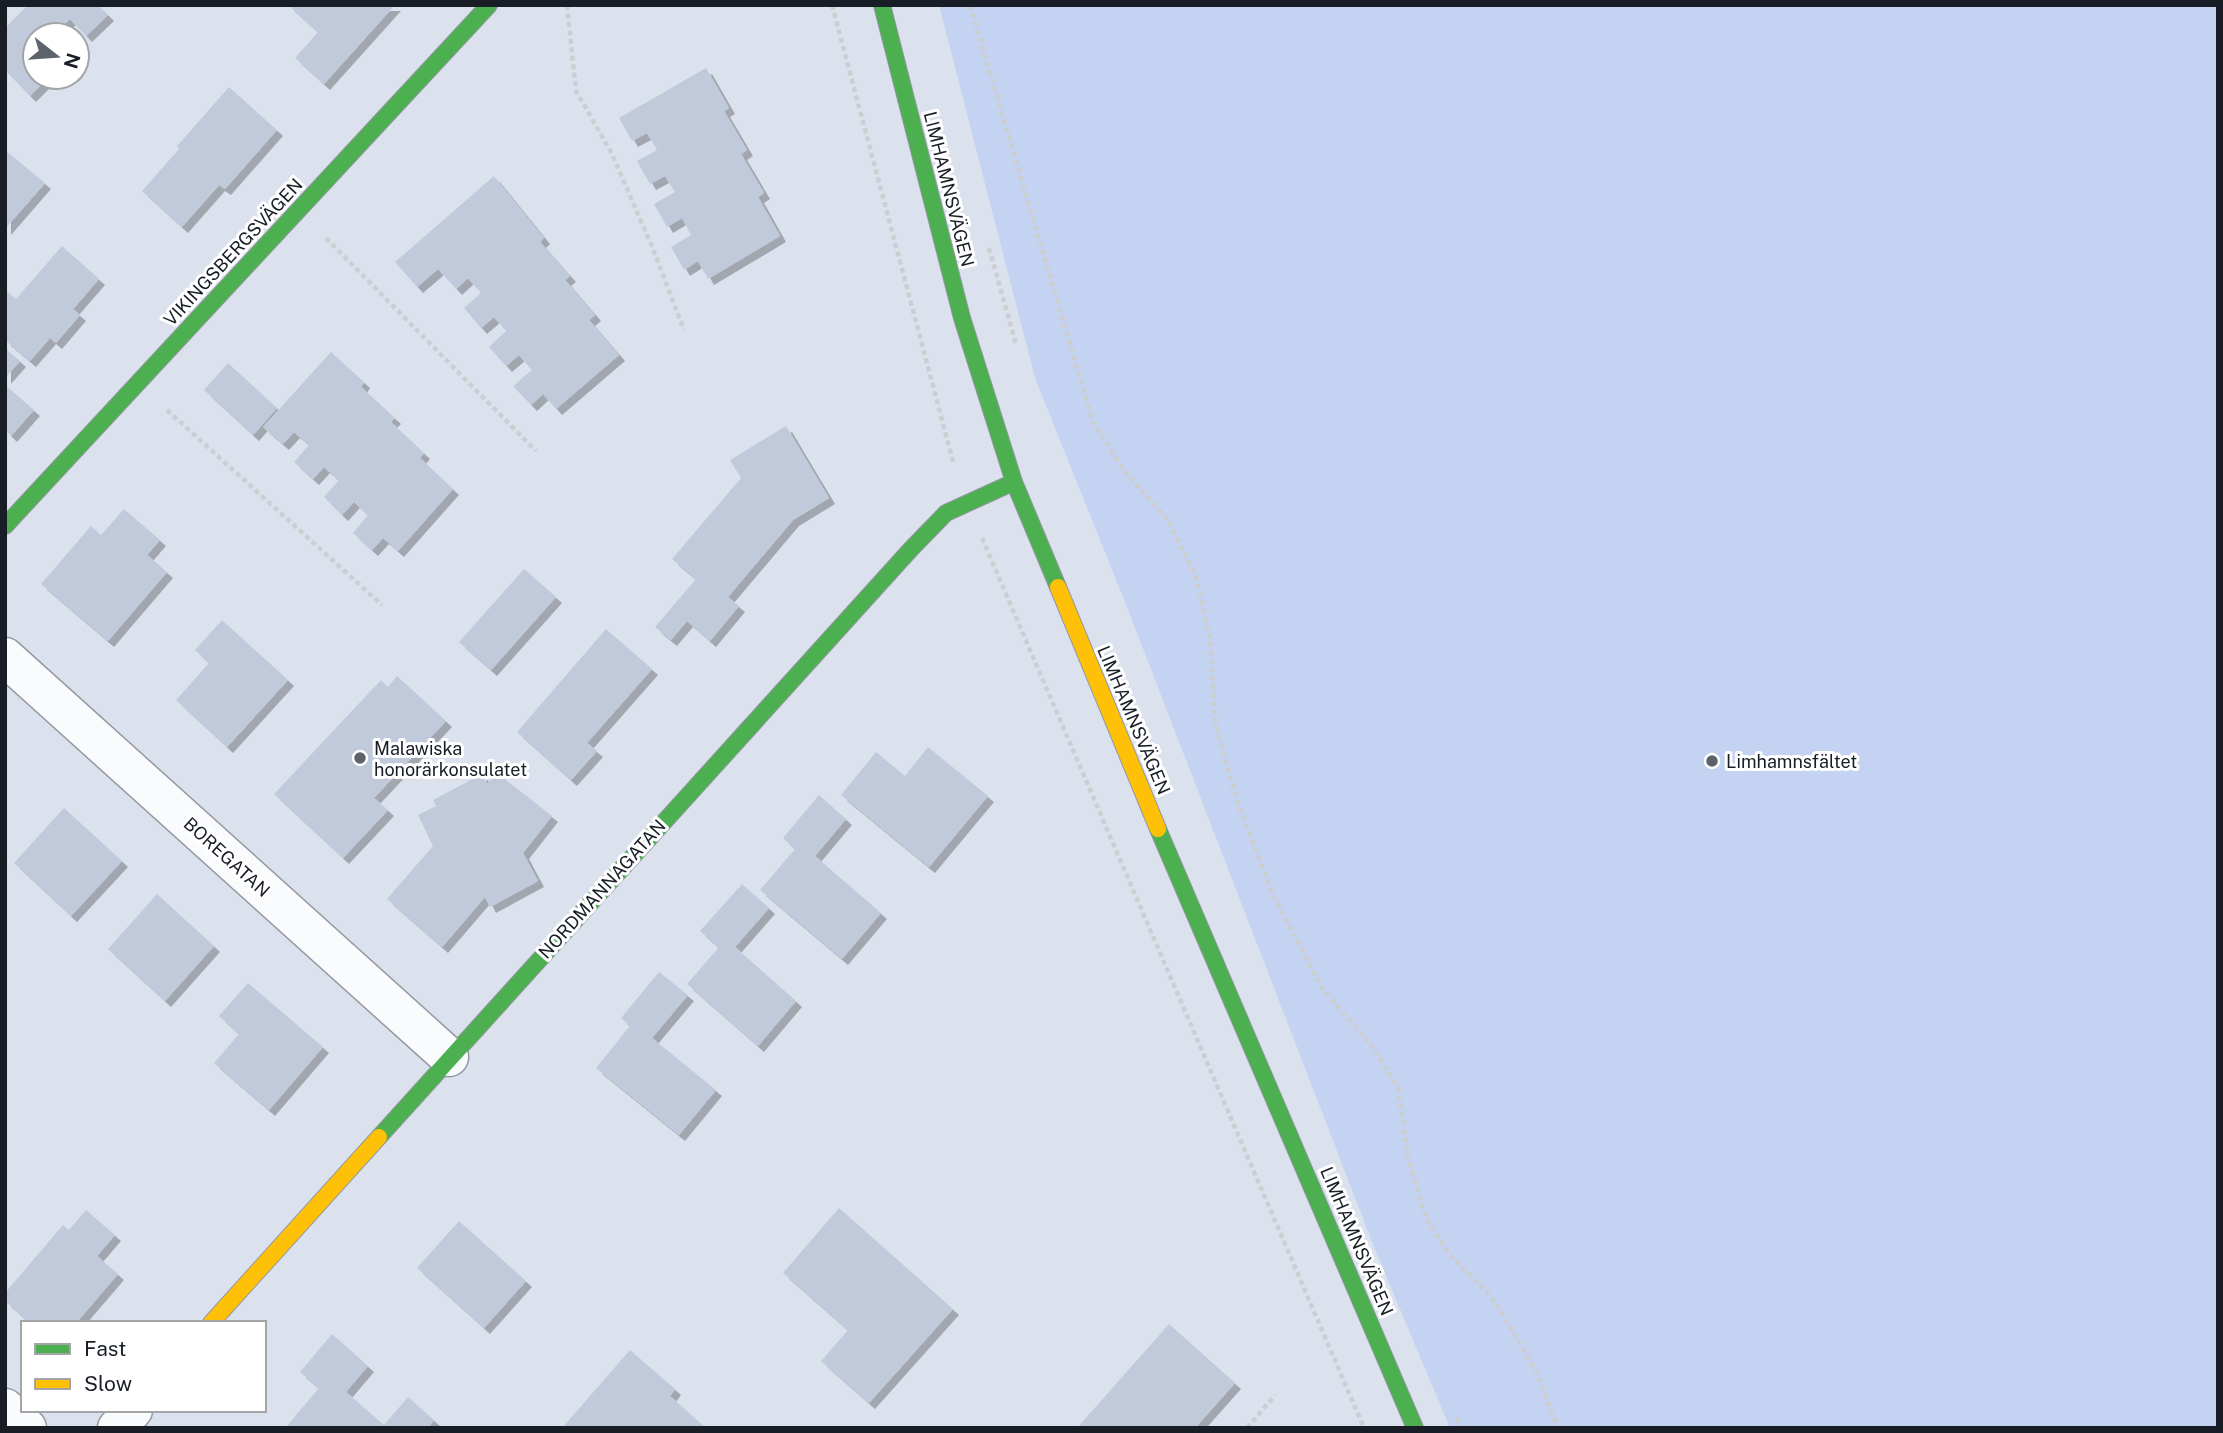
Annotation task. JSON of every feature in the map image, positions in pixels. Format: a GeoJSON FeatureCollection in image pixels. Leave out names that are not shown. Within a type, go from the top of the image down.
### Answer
{"type":"FeatureCollection","features":[{"type":"Feature","properties":{"kind":"street","name":"VIKINGSBERGSVÄGEN"},"geometry":{"type":"LineString","coordinates":[[5,526],[489,5]]}},
{"type":"Feature","properties":{"kind":"street","name":"LIMHAMNSVÄGEN"},"geometry":{"type":"LineString","coordinates":[[882,5],[962,318],[1014,482],[1202,934],[1292,1137],[1415,1428]]}},
{"type":"Feature","properties":{"kind":"street","name":"NORDMANNAGATAN"},"geometry":{"type":"LineString","coordinates":[[213,1321],[911,549],[946,513],[1014,482]]}},
{"type":"Feature","properties":{"kind":"street","name":"BOREGATAN"},"geometry":{"type":"LineString","coordinates":[[5,657],[449,1057]]}},
{"type":"Feature","properties":{"kind":"street"},"geometry":{"type":"LineString","coordinates":[[5,1408],[27,1428]]}},
{"type":"Feature","properties":{"kind":"street"},"geometry":{"type":"LineString","coordinates":[[117,1428],[131,1412]]}},
{"type":"Feature","properties":{"kind":"path"},"geometry":{"type":"LineString","coordinates":[[567,5],[576,91],[611,152],[652,244],[684,330]]}},
{"type":"Feature","properties":{"kind":"path"},"geometry":{"type":"LineString","coordinates":[[832,5],[947,443]]}},
{"type":"Feature","properties":{"kind":"path"},"geometry":{"type":"LineString","coordinates":[[970,5],[1093,422],[1125,472],[1167,519],[1196,576],[1210,638],[1215,721],[1237,801],[1272,892],[1322,988],[1373,1048],[1398,1087],[1408,1157],[1426,1217],[1450,1255],[1492,1297],[1535,1369],[1558,1428]]}},
{"type":"Feature","properties":{"kind":"path"},"geometry":{"type":"LineString","coordinates":[[299,210],[536,451]]}},
{"type":"Feature","properties":{"kind":"path"},"geometry":{"type":"LineString","coordinates":[[137,384],[220,456],[382,605]]}},
{"type":"Feature","properties":{"kind":"path"},"geometry":{"type":"LineString","coordinates":[[990,553],[1364,1428]]}},
{"type":"Feature","properties":{"kind":"path"},"geometry":{"type":"LineString","coordinates":[[1247,1428],[1275,1395]]}},
{"type":"Feature","properties":{"kind":"shaded area","name":"Limhamnsfältet"},"geometry":{"type":"Polygon","coordinates":[[[939,5],[2218,5],[2218,1428],[1450,1428],[1376,1252],[1125,602],[1035,378],[939,5]]]}},
{"type":"Feature","properties":{"kind":"building"},"geometry":{"type":"Polygon","coordinates":[[[28,5],[98,5],[108,15],[91,31],[91,21],[21,21],[21,87],[5,70],[5,28],[28,5]]]}},
{"type":"Feature","properties":{"kind":"building"},"geometry":{"type":"Polygon","coordinates":[[[288,5],[395,5],[324,84],[295,58],[318,32],[288,5]]]}},
{"type":"Feature","properties":{"kind":"building"},"geometry":{"type":"Polygon","coordinates":[[[706,68],[729,108],[724,111],[747,150],[741,154],[764,193],[758,197],[780,236],[708,279],[698,261],[684,270],[671,247],[691,235],[682,218],[667,227],[654,204],[675,192],[665,176],[650,184],[637,161],[657,150],[647,133],[632,141],[619,118],[706,68]]]}},
{"type":"Feature","properties":{"kind":"building"},"geometry":{"type":"Polygon","coordinates":[[[229,87],[277,130],[225,189],[219,185],[182,227],[142,191],[229,87]]]}},
{"type":"Feature","properties":{"kind":"building"},"geometry":{"type":"Polygon","coordinates":[[[5,150],[45,183],[5,229],[5,150]]]}},
{"type":"Feature","properties":{"kind":"building"},"geometry":{"type":"Polygon","coordinates":[[[494,176],[544,238],[540,242],[570,276],[565,280],[595,315],[589,320],[619,355],[556,409],[543,394],[531,405],[513,386],[532,370],[519,355],[506,366],[489,347],[506,331],[494,317],[481,328],[464,308],[481,293],[468,278],[456,289],[438,269],[417,287],[395,262],[494,176]]]}},
{"type":"Feature","properties":{"kind":"building"},"geometry":{"type":"Polygon","coordinates":[[[62,246],[99,279],[73,309],[80,315],[56,343],[50,338],[30,361],[5,340],[5,290],[16,299],[62,246]]]}},
{"type":"Feature","properties":{"kind":"building"},"geometry":{"type":"Polygon","coordinates":[[[5,348],[20,361],[5,378],[5,348]]]}},
{"type":"Feature","properties":{"kind":"building"},"geometry":{"type":"Polygon","coordinates":[[[331,352],[364,382],[361,387],[395,418],[391,422],[424,453],[420,458],[453,489],[398,551],[383,538],[372,550],[353,533],[368,515],[354,502],[342,515],[324,497],[339,480],[324,467],[313,479],[294,462],[309,445],[294,432],[283,444],[263,427],[331,352]]]}},
{"type":"Feature","properties":{"kind":"building"},"geometry":{"type":"Polygon","coordinates":[[[228,363],[277,408],[253,435],[204,390],[228,363]]]}},
{"type":"Feature","properties":{"kind":"building"},"geometry":{"type":"Polygon","coordinates":[[[5,385],[34,410],[11,436],[5,430],[5,385]]]}},
{"type":"Feature","properties":{"kind":"building"},"geometry":{"type":"Polygon","coordinates":[[[786,426],[829,498],[793,520],[728,597],[739,606],[710,641],[687,621],[671,640],[655,627],[696,579],[672,559],[741,478],[730,460],[786,426]]]}},
{"type":"Feature","properties":{"kind":"building"},"geometry":{"type":"Polygon","coordinates":[[[124,509],[160,540],[147,555],[167,572],[108,641],[41,584],[91,526],[101,535],[124,509]]]}},
{"type":"Feature","properties":{"kind":"building"},"geometry":{"type":"Polygon","coordinates":[[[524,569],[556,597],[491,670],[459,642],[524,569]]]}},
{"type":"Feature","properties":{"kind":"building"},"geometry":{"type":"Polygon","coordinates":[[[222,620],[288,680],[227,747],[176,700],[209,663],[195,650],[222,620]]]}},
{"type":"Feature","properties":{"kind":"building"},"geometry":{"type":"Polygon","coordinates":[[[606,629],[652,669],[587,743],[597,751],[571,780],[517,732],[606,629]]]}},
{"type":"Feature","properties":{"kind":"building","name":"Malawiska honorärkonsulatet"},"geometry":{"type":"Polygon","coordinates":[[[397,676],[446,721],[374,798],[388,810],[343,858],[274,794],[381,680],[388,687],[397,676]]]}},
{"type":"Feature","properties":{"kind":"building"},"geometry":{"type":"Polygon","coordinates":[[[928,747],[988,796],[929,867],[841,795],[876,752],[905,776],[928,747]]]}},
{"type":"Feature","properties":{"kind":"building"},"geometry":{"type":"Polygon","coordinates":[[[496,772],[552,816],[523,853],[538,881],[490,907],[485,897],[442,947],[387,899],[433,846],[418,815],[436,806],[433,800],[482,774],[487,784],[496,772]]]}},
{"type":"Feature","properties":{"kind":"building"},"geometry":{"type":"Polygon","coordinates":[[[819,795],[846,819],[815,856],[881,913],[842,959],[760,890],[795,849],[783,838],[819,795]]]}},
{"type":"Feature","properties":{"kind":"building"},"geometry":{"type":"Polygon","coordinates":[[[64,808],[122,861],[71,916],[14,863],[64,808]]]}},
{"type":"Feature","properties":{"kind":"building"},"geometry":{"type":"Polygon","coordinates":[[[742,884],[769,908],[735,947],[796,1001],[758,1046],[687,984],[719,947],[700,931],[742,884]]]}},
{"type":"Feature","properties":{"kind":"building"},"geometry":{"type":"Polygon","coordinates":[[[157,894],[214,946],[165,1001],[108,949],[157,894]]]}},
{"type":"Feature","properties":{"kind":"building"},"geometry":{"type":"Polygon","coordinates":[[[659,972],[688,995],[652,1038],[716,1090],[679,1135],[596,1068],[630,1026],[621,1018],[659,972]]]}},
{"type":"Feature","properties":{"kind":"building"},"geometry":{"type":"Polygon","coordinates":[[[248,983],[323,1047],[269,1110],[214,1063],[239,1034],[219,1016],[248,983]]]}},
{"type":"Feature","properties":{"kind":"building"},"geometry":{"type":"Polygon","coordinates":[[[839,1208],[953,1309],[869,1403],[821,1361],[848,1330],[783,1273],[839,1208]]]}},
{"type":"Feature","properties":{"kind":"building"},"geometry":{"type":"Polygon","coordinates":[[[86,1210],[115,1235],[97,1256],[118,1274],[78,1321],[28,1321],[5,1301],[5,1293],[63,1225],[69,1230],[86,1210]]]}},
{"type":"Feature","properties":{"kind":"building"},"geometry":{"type":"Polygon","coordinates":[[[459,1221],[526,1281],[484,1328],[417,1268],[459,1221]]]}},
{"type":"Feature","properties":{"kind":"building"},"geometry":{"type":"Polygon","coordinates":[[[1169,1324],[1235,1383],[1195,1428],[1077,1428],[1169,1324]]]}},
{"type":"Feature","properties":{"kind":"building"},"geometry":{"type":"Polygon","coordinates":[[[332,1334],[368,1366],[346,1392],[384,1425],[408,1397],[434,1420],[428,1428],[286,1427],[319,1388],[300,1372],[332,1334]]]}},
{"type":"Feature","properties":{"kind":"building"},"geometry":{"type":"Polygon","coordinates":[[[630,1350],[675,1389],[670,1396],[706,1428],[562,1428],[630,1350]]]}},
{"type":"Feature","properties":{"kind":"traffic: fast"},"geometry":{"type":"LineString","coordinates":[[5,526],[489,5]]}},
{"type":"Feature","properties":{"kind":"traffic: fast"},"geometry":{"type":"LineString","coordinates":[[882,5],[962,318],[1014,482],[1058,587]]}},
{"type":"Feature","properties":{"kind":"traffic: fast"},"geometry":{"type":"LineString","coordinates":[[379,1137],[911,549],[946,513],[1014,482]]}},
{"type":"Feature","properties":{"kind":"traffic: fast"},"geometry":{"type":"LineString","coordinates":[[1158,829],[1415,1428]]}},
{"type":"Feature","properties":{"kind":"traffic: slow"},"geometry":{"type":"LineString","coordinates":[[1058,587],[1158,829]]}},
{"type":"Feature","properties":{"kind":"traffic: slow"},"geometry":{"type":"LineString","coordinates":[[213,1321],[379,1137]]}},
{"type":"Feature","properties":{"kind":"place","name":"Malawiska honorärkonsulatet"},"geometry":{"type":"Point","coordinates":[360,758]}},
{"type":"Feature","properties":{"kind":"place","name":"Limhamnsfältet"},"geometry":{"type":"Point","coordinates":[1712,761]}}]}
